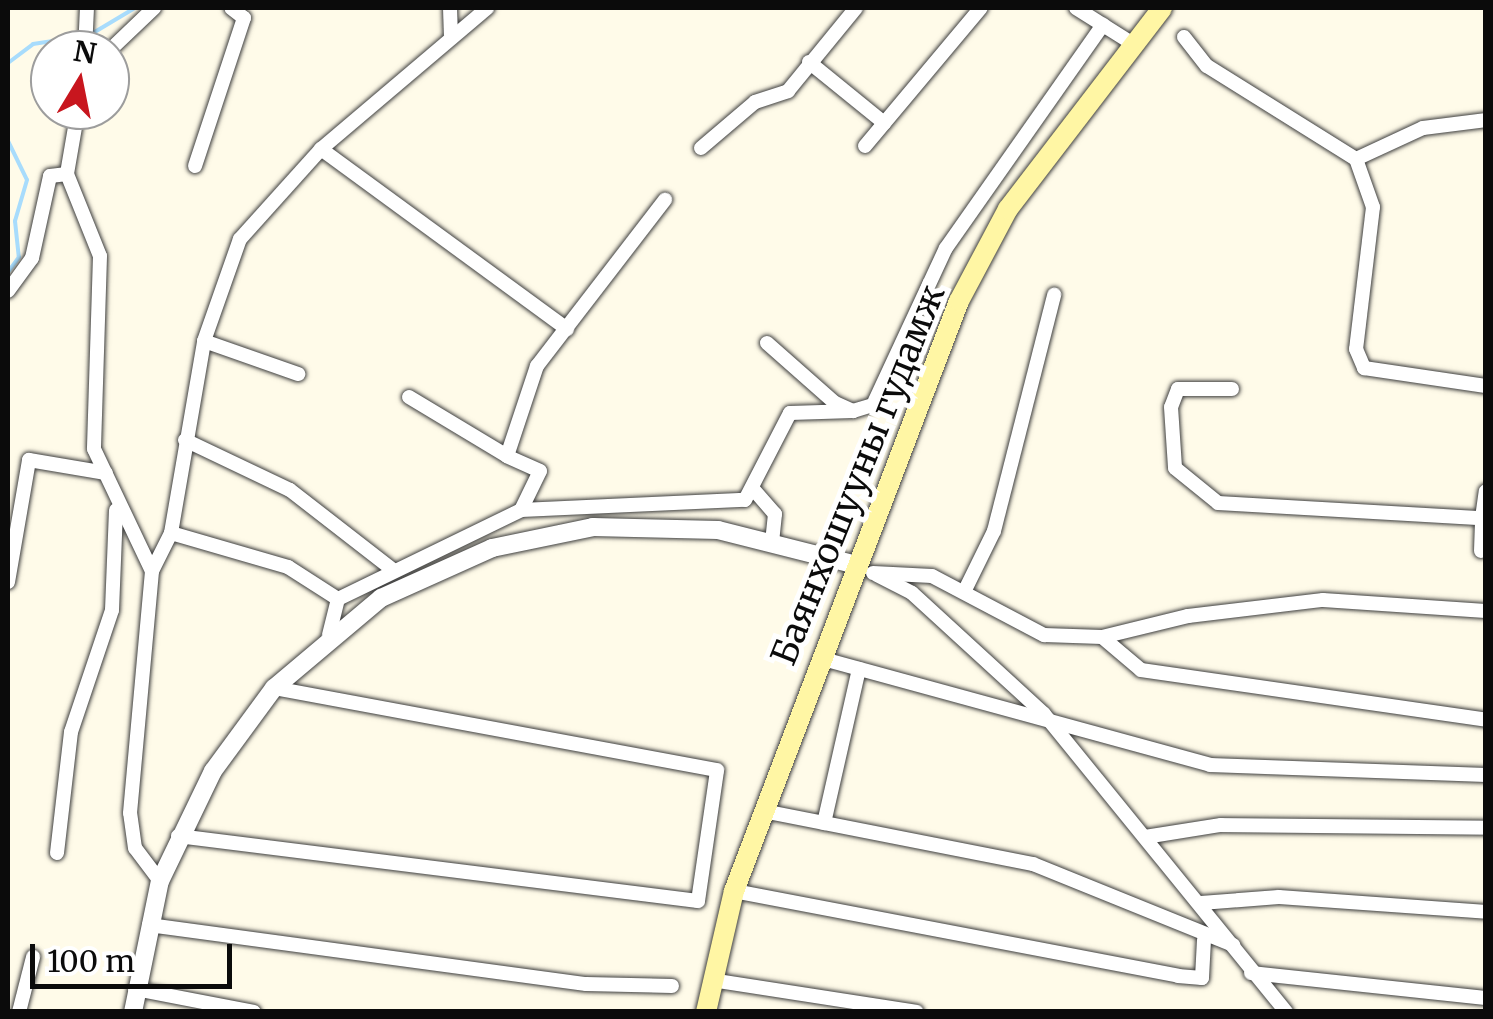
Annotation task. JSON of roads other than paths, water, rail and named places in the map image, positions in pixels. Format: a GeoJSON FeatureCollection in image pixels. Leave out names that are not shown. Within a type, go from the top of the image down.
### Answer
{"type":"FeatureCollection","features":[{"type":"Feature","properties":{"kind":"main road","name":"Баянхошууны гудамж"},"geometry":{"type":"LineString","coordinates":[[706,1012],[734,891],[820,658],[865,569],[958,301],[1008,208],[1130,42],[1162,8]]}},
{"type":"Feature","properties":{"kind":"street"},"geometry":{"type":"LineString","coordinates":[[130,31],[154,8]]}},
{"type":"Feature","properties":{"kind":"street"},"geometry":{"type":"LineString","coordinates":[[195,166],[244,18],[231,8]]}},
{"type":"Feature","properties":{"kind":"street"},"geometry":{"type":"LineString","coordinates":[[450,8],[451,35]]}},
{"type":"Feature","properties":{"kind":"street"},"geometry":{"type":"LineString","coordinates":[[160,882],[135,848],[130,813],[152,571],[171,533],[204,341],[240,238],[321,149],[487,8]]}},
{"type":"Feature","properties":{"kind":"street"},"geometry":{"type":"LineString","coordinates":[[702,148],[754,102],[788,91],[856,8]]}},
{"type":"Feature","properties":{"kind":"street"},"geometry":{"type":"LineString","coordinates":[[865,146],[981,8]]}},
{"type":"Feature","properties":{"kind":"street"},"geometry":{"type":"LineString","coordinates":[[1076,8],[1130,42]]}},
{"type":"Feature","properties":{"kind":"street"},"geometry":{"type":"LineString","coordinates":[[328,635],[338,598],[521,510],[738,502],[754,490],[790,413],[853,412],[873,404],[946,248],[1103,25]]}},
{"type":"Feature","properties":{"kind":"street"},"geometry":{"type":"LineString","coordinates":[[1184,37],[1207,66],[1356,159],[1373,207],[1356,348],[1364,368],[1486,386]]}},
{"type":"Feature","properties":{"kind":"street"},"geometry":{"type":"LineString","coordinates":[[809,62],[884,123]]}},
{"type":"Feature","properties":{"kind":"street"},"geometry":{"type":"LineString","coordinates":[[1356,159],[1423,128],[1486,120]]}},
{"type":"Feature","properties":{"kind":"street"},"geometry":{"type":"LineString","coordinates":[[75,130],[67,174],[100,256],[90,369],[94,449],[106,473],[116,510],[152,571]]}},
{"type":"Feature","properties":{"kind":"street"},"geometry":{"type":"LineString","coordinates":[[321,149],[567,329]]}},
{"type":"Feature","properties":{"kind":"street"},"geometry":{"type":"LineString","coordinates":[[8,291],[32,258],[50,176],[67,174]]}},
{"type":"Feature","properties":{"kind":"street"},"geometry":{"type":"LineString","coordinates":[[507,456],[537,366],[665,200]]}},
{"type":"Feature","properties":{"kind":"street"},"geometry":{"type":"LineString","coordinates":[[966,590],[994,531],[1054,295]]}},
{"type":"Feature","properties":{"kind":"street"},"geometry":{"type":"LineString","coordinates":[[204,341],[298,374]]}},
{"type":"Feature","properties":{"kind":"street"},"geometry":{"type":"LineString","coordinates":[[767,343],[853,412]]}},
{"type":"Feature","properties":{"kind":"street"},"geometry":{"type":"LineString","coordinates":[[1232,388],[1178,390],[1170,408],[1175,468],[1218,503],[1482,518]]}},
{"type":"Feature","properties":{"kind":"street"},"geometry":{"type":"LineString","coordinates":[[409,397],[507,456],[540,471],[521,510]]}},
{"type":"Feature","properties":{"kind":"street"},"geometry":{"type":"LineString","coordinates":[[184,440],[304,499],[393,570]]}},
{"type":"Feature","properties":{"kind":"street"},"geometry":{"type":"LineString","coordinates":[[8,582],[30,460],[106,473]]}},
{"type":"Feature","properties":{"kind":"street"},"geometry":{"type":"LineString","coordinates":[[754,490],[775,514],[772,540]]}},
{"type":"Feature","properties":{"kind":"street"},"geometry":{"type":"LineString","coordinates":[[1481,551],[1486,492]]}},
{"type":"Feature","properties":{"kind":"street"},"geometry":{"type":"LineString","coordinates":[[57,853],[72,732],[112,610],[116,510]]}},
{"type":"Feature","properties":{"kind":"street"},"geometry":{"type":"LineString","coordinates":[[132,1012],[160,882],[178,836],[274,688],[328,635],[438,569],[539,535],[651,524],[772,540],[865,569],[912,594],[1044,714],[1286,1012]]}},
{"type":"Feature","properties":{"kind":"street"},"geometry":{"type":"LineString","coordinates":[[171,533],[288,567],[338,598]]}},
{"type":"Feature","properties":{"kind":"street"},"geometry":{"type":"LineString","coordinates":[[865,569],[912,571],[966,590],[1044,635],[1102,637],[1188,616],[1322,600],[1486,611]]}},
{"type":"Feature","properties":{"kind":"street"},"geometry":{"type":"LineString","coordinates":[[1102,637],[1141,670],[1486,720]]}},
{"type":"Feature","properties":{"kind":"street"},"geometry":{"type":"LineString","coordinates":[[820,658],[1018,715],[1044,714],[1210,765],[1486,775]]}},
{"type":"Feature","properties":{"kind":"street"},"geometry":{"type":"LineString","coordinates":[[824,824],[859,670]]}},
{"type":"Feature","properties":{"kind":"street"},"geometry":{"type":"LineString","coordinates":[[178,836],[698,901],[717,770],[274,688]]}},
{"type":"Feature","properties":{"kind":"street"},"geometry":{"type":"LineString","coordinates":[[763,811],[1033,864],[1204,940],[1233,945]]}},
{"type":"Feature","properties":{"kind":"street"},"geometry":{"type":"LineString","coordinates":[[1146,837],[1222,825],[1486,828]]}},
{"type":"Feature","properties":{"kind":"street"},"geometry":{"type":"LineString","coordinates":[[734,891],[1178,976],[1202,978],[1204,940]]}},
{"type":"Feature","properties":{"kind":"street"},"geometry":{"type":"LineString","coordinates":[[1201,903],[1279,897],[1486,912]]}},
{"type":"Feature","properties":{"kind":"street"},"geometry":{"type":"LineString","coordinates":[[149,925],[586,984],[672,986]]}},
{"type":"Feature","properties":{"kind":"street"},"geometry":{"type":"LineString","coordinates":[[20,1012],[33,957]]}},
{"type":"Feature","properties":{"kind":"street"},"geometry":{"type":"LineString","coordinates":[[1251,973],[1486,998]]}},
{"type":"Feature","properties":{"kind":"street"},"geometry":{"type":"LineString","coordinates":[[711,980],[917,1012]]}},
{"type":"Feature","properties":{"kind":"street"},"geometry":{"type":"LineString","coordinates":[[135,989],[254,1012]]}},
{"type":"Feature","properties":{"kind":"waterway"},"geometry":{"type":"LineString","coordinates":[[98,30],[135,8]]}},
{"type":"Feature","properties":{"kind":"waterway"},"geometry":{"type":"LineString","coordinates":[[8,63],[30,46]]}},
{"type":"Feature","properties":{"kind":"waterway"},"geometry":{"type":"LineString","coordinates":[[8,141],[27,180],[15,221],[19,257],[8,272]]}}]}
